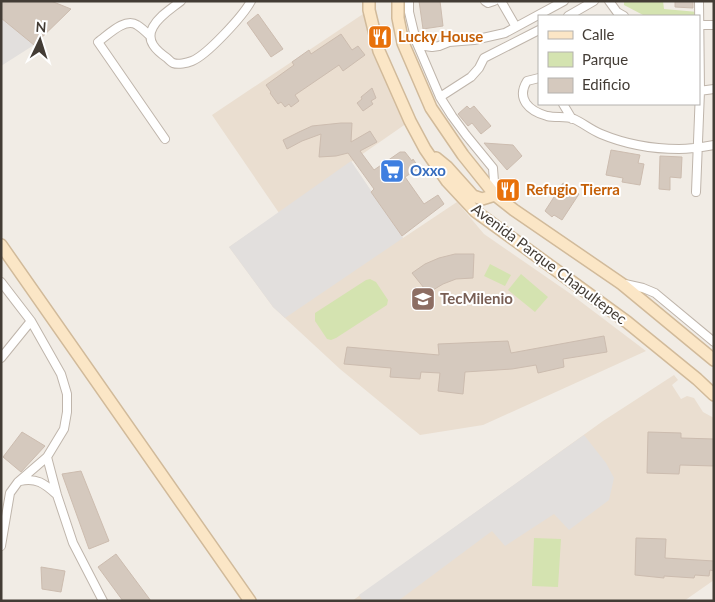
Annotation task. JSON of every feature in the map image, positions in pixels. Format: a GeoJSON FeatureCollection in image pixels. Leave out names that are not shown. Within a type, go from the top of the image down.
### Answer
{"type":"FeatureCollection","features":[{"type":"Feature","properties":{"kind":"main road","name":"Avenida Parque Chapultepec"},"geometry":{"type":"LineString","coordinates":[[369,1],[369,10],[378,51],[410,121],[425,149],[447,181],[475,211],[627,322],[714,395]]}},
{"type":"Feature","properties":{"kind":"main road","name":"Avenida Parque Chapultepec"},"geometry":{"type":"LineString","coordinates":[[398,1],[398,18],[403,43],[431,108],[463,155],[495,194],[514,210],[622,284],[714,360]]}},
{"type":"Feature","properties":{"kind":"main road"},"geometry":{"type":"LineString","coordinates":[[425,149],[447,167],[473,196],[482,198],[495,194]]}},
{"type":"Feature","properties":{"kind":"main road"},"geometry":{"type":"LineString","coordinates":[[1,245],[250,601]]}},
{"type":"Feature","properties":{"kind":"street"},"geometry":{"type":"LineString","coordinates":[[181,1],[161,16],[152,28],[150,36],[152,44],[157,51],[173,63],[180,64],[192,62],[202,56],[238,19],[251,1]]}},
{"type":"Feature","properties":{"kind":"street"},"geometry":{"type":"LineString","coordinates":[[409,1],[416,41],[440,97],[493,168],[495,194]]}},
{"type":"Feature","properties":{"kind":"street"},"geometry":{"type":"LineString","coordinates":[[486,1],[488,3],[494,1]]}},
{"type":"Feature","properties":{"kind":"street"},"geometry":{"type":"LineString","coordinates":[[501,1],[516,27]]}},
{"type":"Feature","properties":{"kind":"street"},"geometry":{"type":"LineString","coordinates":[[570,15],[594,1]]}},
{"type":"Feature","properties":{"kind":"street"},"geometry":{"type":"LineString","coordinates":[[598,1],[609,1],[617,12],[622,15]]}},
{"type":"Feature","properties":{"kind":"street"},"geometry":{"type":"LineString","coordinates":[[699,1],[699,15]]}},
{"type":"Feature","properties":{"kind":"street"},"geometry":{"type":"LineString","coordinates":[[539,15],[563,2],[568,15]]}},
{"type":"Feature","properties":{"kind":"street"},"geometry":{"type":"LineString","coordinates":[[416,41],[424,46],[432,47],[460,40],[474,40],[505,33],[538,15]]}},
{"type":"Feature","properties":{"kind":"street"},"geometry":{"type":"LineString","coordinates":[[150,36],[138,25],[131,22],[123,24],[98,42],[165,139]]}},
{"type":"Feature","properties":{"kind":"street"},"geometry":{"type":"LineString","coordinates":[[700,25],[714,25]]}},
{"type":"Feature","properties":{"kind":"street"},"geometry":{"type":"LineString","coordinates":[[505,33],[510,44]]}},
{"type":"Feature","properties":{"kind":"street"},"geometry":{"type":"LineString","coordinates":[[440,97],[471,77],[479,68],[484,58],[510,44],[537,33]]}},
{"type":"Feature","properties":{"kind":"street"},"geometry":{"type":"LineString","coordinates":[[538,78],[527,81],[523,88],[524,100],[532,110],[548,116],[572,119],[599,133],[624,142],[681,149],[714,145]]}},
{"type":"Feature","properties":{"kind":"street"},"geometry":{"type":"LineString","coordinates":[[700,91],[714,89]]}},
{"type":"Feature","properties":{"kind":"street"},"geometry":{"type":"LineString","coordinates":[[564,105],[572,119]]}},
{"type":"Feature","properties":{"kind":"street"},"geometry":{"type":"LineString","coordinates":[[696,192],[698,105]]}},
{"type":"Feature","properties":{"kind":"street"},"geometry":{"type":"LineString","coordinates":[[1,282],[31,320],[61,374],[66,394],[67,412],[64,429],[47,456],[18,482],[10,493],[1,546]]}},
{"type":"Feature","properties":{"kind":"street"},"geometry":{"type":"LineString","coordinates":[[622,284],[643,288],[655,293],[714,342]]}},
{"type":"Feature","properties":{"kind":"street"},"geometry":{"type":"LineString","coordinates":[[1,358],[31,320]]}},
{"type":"Feature","properties":{"kind":"street"},"geometry":{"type":"LineString","coordinates":[[47,456],[56,494],[73,543],[103,601]]}},
{"type":"Feature","properties":{"kind":"street"},"geometry":{"type":"LineString","coordinates":[[18,482],[26,480],[37,481],[46,484],[56,494]]}},
{"type":"Feature","properties":{"kind":"shaded area","name":"TecMilenio"},"geometry":{"type":"Polygon","coordinates":[[[369,10],[410,121],[351,162],[403,238],[457,202],[484,234],[568,292],[646,351],[483,425],[420,435],[340,369],[273,307],[229,247],[279,213],[212,115],[369,10]]]}},
{"type":"Feature","properties":{"kind":"shaded area"},"geometry":{"type":"Polygon","coordinates":[[[1,18],[34,45],[1,66],[1,18]]]}},
{"type":"Feature","properties":{"kind":"shaded area"},"geometry":{"type":"Polygon","coordinates":[[[351,161],[403,238],[285,318],[273,307],[229,247],[351,161]]]}},
{"type":"Feature","properties":{"kind":"shaded area"},"geometry":{"type":"Polygon","coordinates":[[[674,375],[678,380],[672,385],[681,399],[687,396],[694,398],[703,412],[714,418],[714,580],[684,601],[352,601],[603,421],[674,375]]]}},
{"type":"Feature","properties":{"kind":"shaded area"},"geometry":{"type":"Polygon","coordinates":[[[584,435],[606,463],[614,478],[609,500],[569,530],[554,514],[505,546],[492,531],[398,601],[363,601],[359,595],[584,435]]]}},
{"type":"Feature","properties":{"kind":"green space"},"geometry":{"type":"Polygon","coordinates":[[[624,1],[663,1],[664,9],[698,12],[697,15],[643,15],[624,5],[624,1]]]}},
{"type":"Feature","properties":{"kind":"green space"},"geometry":{"type":"Polygon","coordinates":[[[490,264],[511,275],[505,286],[484,276],[490,264]]]}},
{"type":"Feature","properties":{"kind":"green space"},"geometry":{"type":"Polygon","coordinates":[[[521,274],[548,297],[535,312],[508,290],[521,274]]]}},
{"type":"Feature","properties":{"kind":"green space"},"geometry":{"type":"Polygon","coordinates":[[[370,279],[376,282],[388,300],[387,305],[336,338],[327,339],[315,321],[315,313],[370,279]]]}},
{"type":"Feature","properties":{"kind":"green space"},"geometry":{"type":"Polygon","coordinates":[[[534,538],[561,539],[558,587],[532,586],[534,538]]]}},
{"type":"Feature","properties":{"kind":"building"},"geometry":{"type":"Polygon","coordinates":[[[1,1],[51,1],[71,9],[34,45],[1,18],[1,1]]]}},
{"type":"Feature","properties":{"kind":"building"},"geometry":{"type":"Polygon","coordinates":[[[419,1],[440,1],[443,26],[423,29],[419,1]]]}},
{"type":"Feature","properties":{"kind":"building"},"geometry":{"type":"Polygon","coordinates":[[[675,1],[693,1],[693,8],[675,7],[675,1]]]}},
{"type":"Feature","properties":{"kind":"building"},"geometry":{"type":"Polygon","coordinates":[[[258,14],[283,49],[271,57],[247,23],[258,14]]]}},
{"type":"Feature","properties":{"kind":"building"},"geometry":{"type":"Polygon","coordinates":[[[341,34],[352,50],[358,46],[365,55],[343,71],[339,65],[295,95],[299,101],[291,107],[289,104],[285,107],[281,102],[278,104],[266,85],[294,65],[292,62],[309,50],[311,54],[341,34]]]}},
{"type":"Feature","properties":{"kind":"building"},"geometry":{"type":"Polygon","coordinates":[[[372,88],[376,98],[371,101],[373,104],[363,111],[357,103],[372,88]]]}},
{"type":"Feature","properties":{"kind":"building"},"geometry":{"type":"Polygon","coordinates":[[[467,106],[470,109],[474,106],[491,126],[481,134],[472,123],[468,126],[458,114],[467,106]]]}},
{"type":"Feature","properties":{"kind":"building"},"geometry":{"type":"Polygon","coordinates":[[[352,123],[351,142],[370,131],[377,142],[360,151],[374,170],[400,152],[405,152],[419,168],[405,177],[424,204],[438,195],[444,204],[402,236],[371,192],[374,189],[348,153],[319,157],[321,134],[287,149],[283,140],[312,126],[352,123]]]}},
{"type":"Feature","properties":{"kind":"building"},"geometry":{"type":"Polygon","coordinates":[[[484,143],[513,145],[522,156],[507,170],[484,143]]]}},
{"type":"Feature","properties":{"kind":"building"},"geometry":{"type":"Polygon","coordinates":[[[611,150],[640,155],[638,163],[644,164],[640,185],[622,182],[623,178],[606,175],[611,150]]]}},
{"type":"Feature","properties":{"kind":"building"},"geometry":{"type":"Polygon","coordinates":[[[660,156],[682,157],[681,178],[670,177],[670,190],[659,189],[660,156]]]}},
{"type":"Feature","properties":{"kind":"building"},"geometry":{"type":"Polygon","coordinates":[[[563,183],[579,194],[562,220],[554,215],[552,217],[545,211],[563,183]]]}},
{"type":"Feature","properties":{"kind":"building"},"geometry":{"type":"Polygon","coordinates":[[[455,254],[474,254],[473,278],[456,279],[428,293],[412,273],[425,264],[455,254]]]}},
{"type":"Feature","properties":{"kind":"building"},"geometry":{"type":"Polygon","coordinates":[[[604,336],[607,352],[563,359],[564,367],[538,373],[536,365],[512,369],[465,372],[463,394],[438,391],[440,373],[421,372],[420,379],[390,377],[391,368],[344,364],[347,347],[439,355],[438,344],[508,341],[511,353],[604,336]]]}},
{"type":"Feature","properties":{"kind":"building"},"geometry":{"type":"Polygon","coordinates":[[[22,432],[45,446],[21,472],[3,457],[22,432]]]}},
{"type":"Feature","properties":{"kind":"building"},"geometry":{"type":"Polygon","coordinates":[[[648,432],[681,433],[681,438],[714,439],[714,466],[680,465],[679,474],[647,473],[648,432]]]}},
{"type":"Feature","properties":{"kind":"building"},"geometry":{"type":"Polygon","coordinates":[[[81,471],[109,541],[89,549],[62,474],[81,471]]]}},
{"type":"Feature","properties":{"kind":"building"},"geometry":{"type":"Polygon","coordinates":[[[636,538],[666,539],[665,558],[714,561],[714,571],[710,570],[709,576],[695,575],[694,578],[664,576],[664,578],[635,575],[636,538]]]}},
{"type":"Feature","properties":{"kind":"building"},"geometry":{"type":"Polygon","coordinates":[[[116,554],[151,601],[123,601],[98,567],[116,554]]]}},
{"type":"Feature","properties":{"kind":"building"},"geometry":{"type":"Polygon","coordinates":[[[41,567],[65,571],[61,592],[42,589],[41,567]]]}},
{"type":"Feature","properties":{"kind":"place","name":"Lucky House"},"geometry":{"type":"Point","coordinates":[380,37]}},
{"type":"Feature","properties":{"kind":"place","name":"Oxxo"},"geometry":{"type":"Point","coordinates":[392,171]}},
{"type":"Feature","properties":{"kind":"place","name":"Refugio Tierra"},"geometry":{"type":"Point","coordinates":[508,190]}},
{"type":"Feature","properties":{"kind":"place","name":"TecMilenio"},"geometry":{"type":"Point","coordinates":[423,299]}}]}
